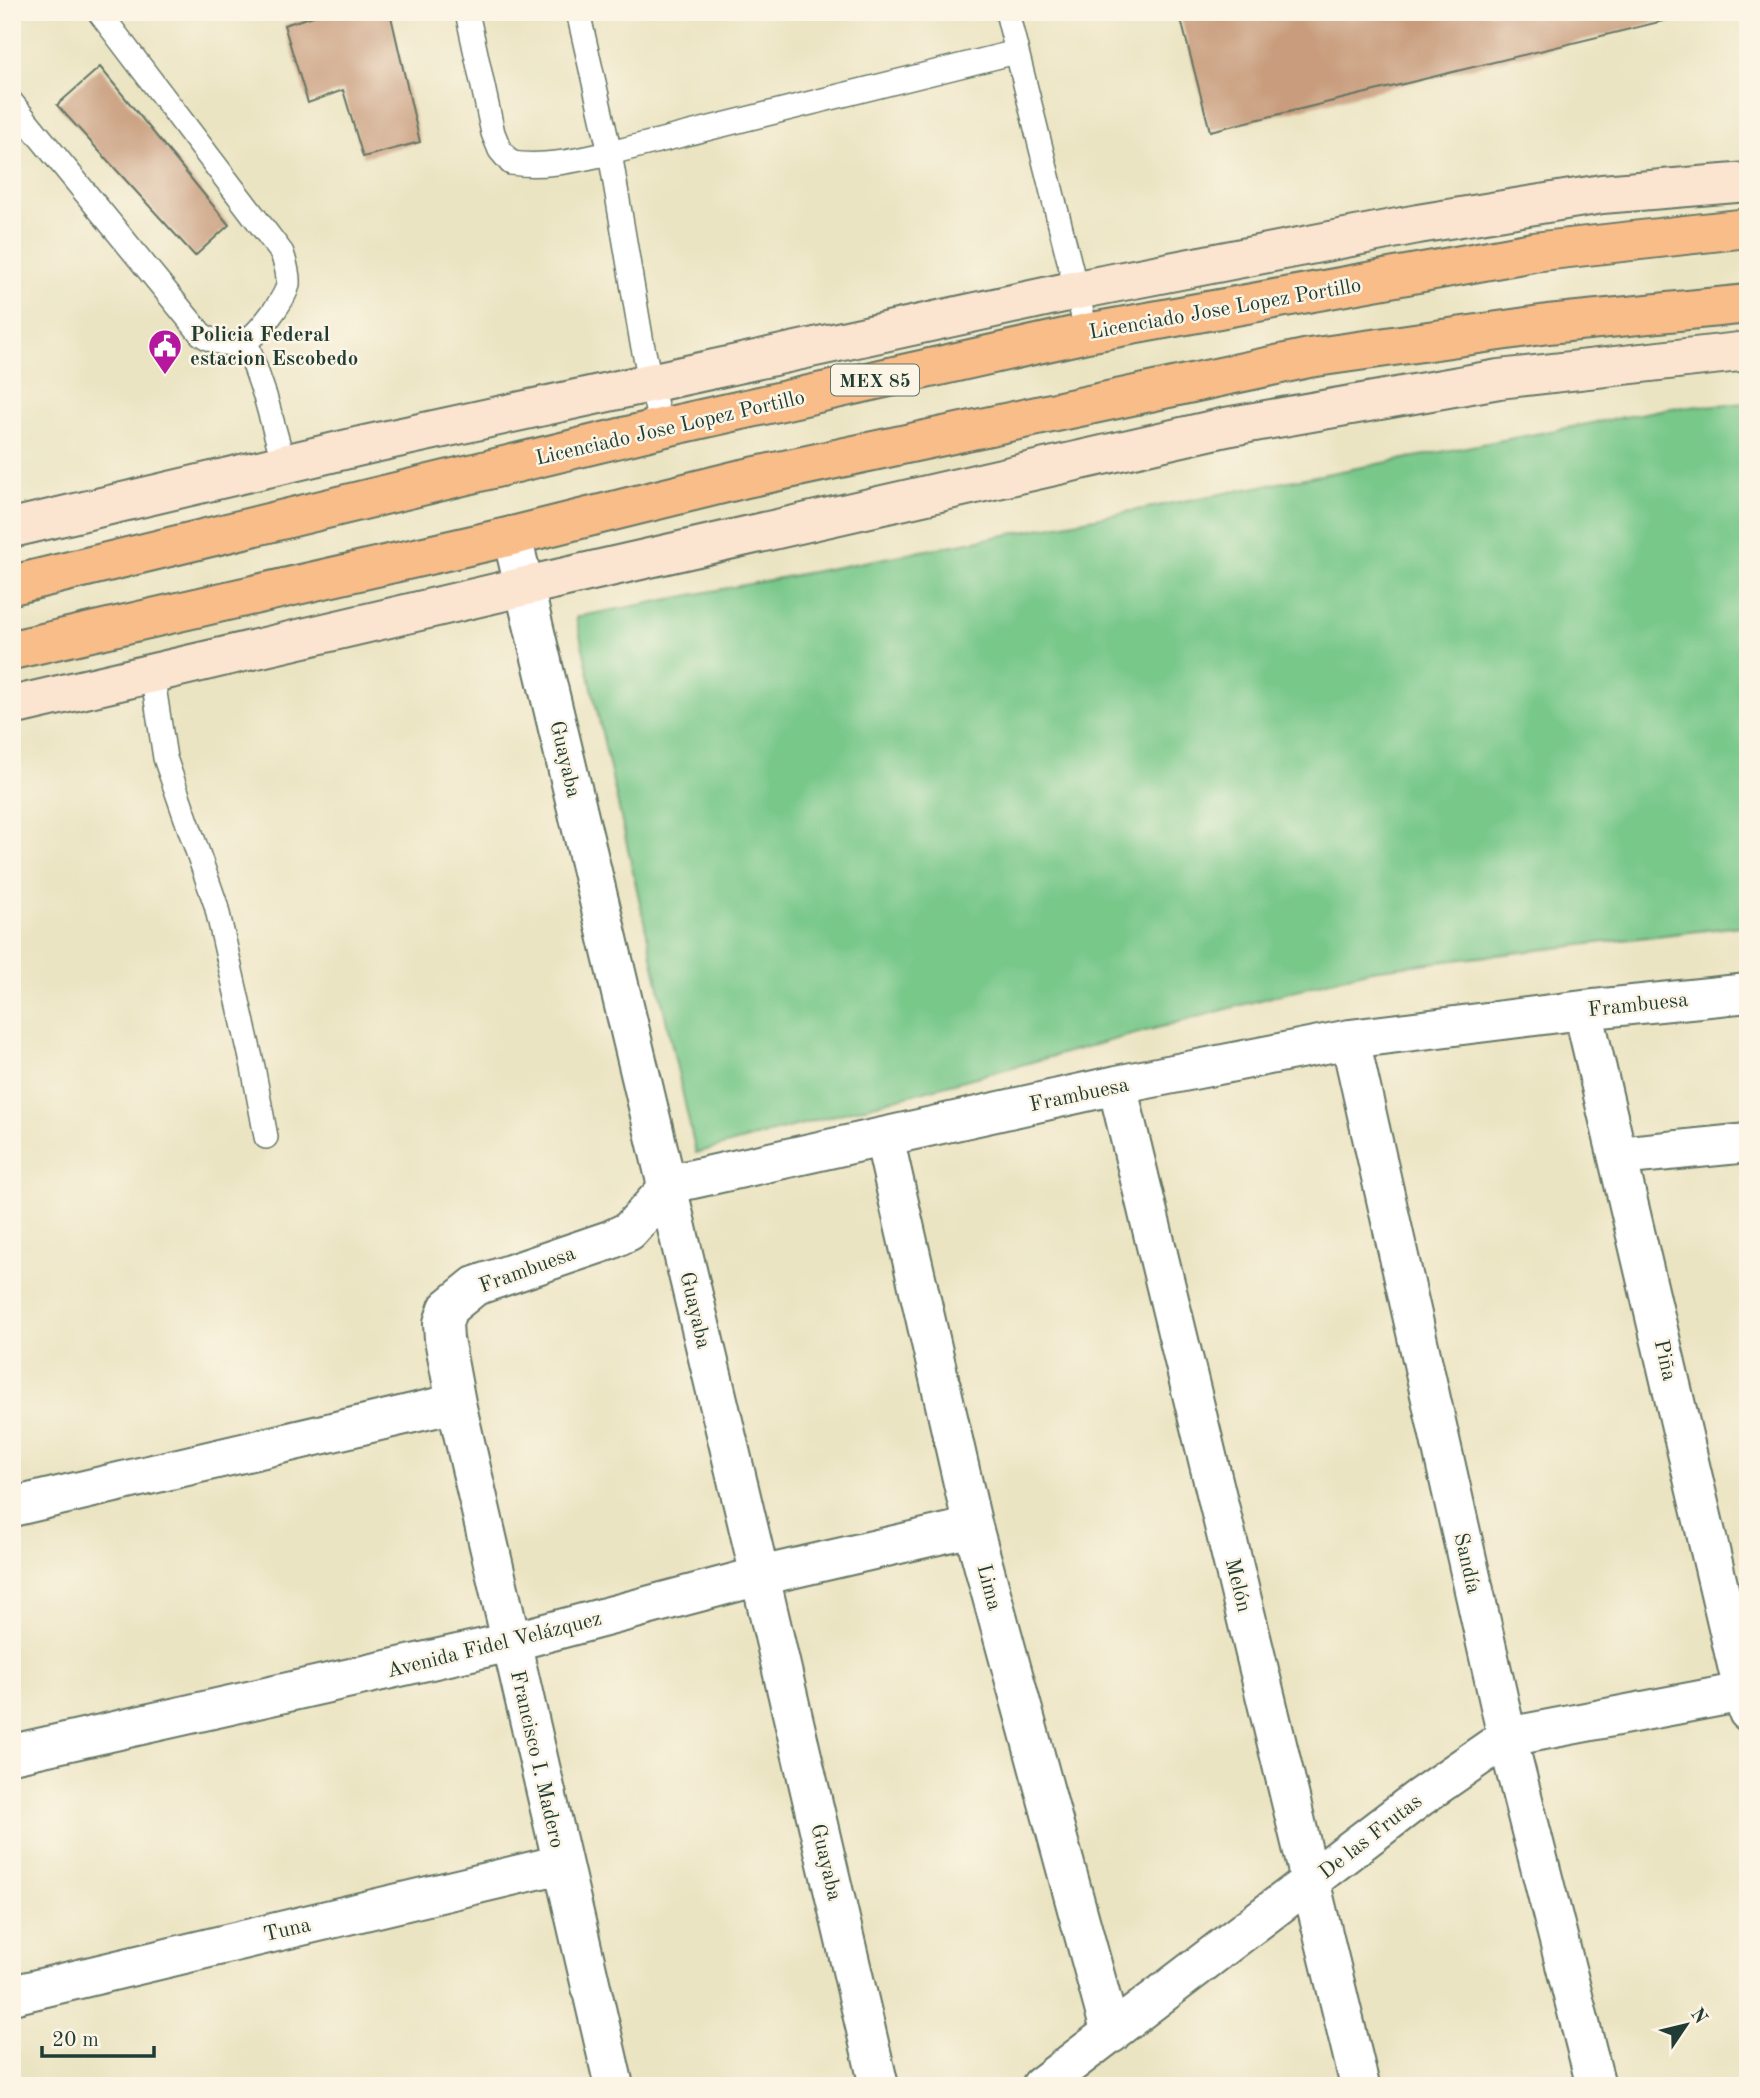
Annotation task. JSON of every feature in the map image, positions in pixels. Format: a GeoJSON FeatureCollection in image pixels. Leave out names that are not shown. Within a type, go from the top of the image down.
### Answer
{"type":"FeatureCollection","features":[{"type":"Feature","properties":{"kind":"highway","name":"Licenciado Jose Lopez Portillo"},"geometry":{"type":"LineString","coordinates":[[12,585],[661,428],[1087,332],[1533,252],[1748,228]]}},
{"type":"Feature","properties":{"kind":"highway"},"geometry":{"type":"LineString","coordinates":[[12,650],[512,536],[742,479],[1309,358],[1548,324],[1748,304]]}},
{"type":"Feature","properties":{"kind":"street","name":"Licenciado Jose Lopez Portillo"},"geometry":{"type":"LineString","coordinates":[[12,528],[284,464],[1077,290],[1418,224],[1575,198],[1748,182]]}},
{"type":"Feature","properties":{"kind":"street"},"geometry":{"type":"LineString","coordinates":[[12,706],[526,586],[1226,428],[1499,379],[1748,351]]}},
{"type":"Feature","properties":{"kind":"street","name":"Guayaba"},"geometry":{"type":"LineString","coordinates":[[512,536],[526,586],[879,2086]]}},
{"type":"Feature","properties":{"kind":"street","name":"Frambuesa"},"geometry":{"type":"LineString","coordinates":[[448,1308],[475,1286],[629,1231],[667,1189],[684,1181],[1118,1085],[1350,1038],[1748,993]]}},
{"type":"Feature","properties":{"kind":"street","name":"Piña"},"geometry":{"type":"LineString","coordinates":[[1583,1010],[1746,1698]]}},
{"type":"Feature","properties":{"kind":"street","name":"Sandía"},"geometry":{"type":"LineString","coordinates":[[1350,1038],[1507,1737],[1596,2086]]}},
{"type":"Feature","properties":{"kind":"street","name":"Melón"},"geometry":{"type":"LineString","coordinates":[[1118,1085],[1360,2086]]}},
{"type":"Feature","properties":{"kind":"street","name":"Lima"},"geometry":{"type":"LineString","coordinates":[[884,1138],[973,1527],[1111,2034]]}},
{"type":"Feature","properties":{"kind":"street"},"geometry":{"type":"LineString","coordinates":[[1618,1156],[1748,1143]]}},
{"type":"Feature","properties":{"kind":"street","name":"Francisco I. Madero"},"geometry":{"type":"LineString","coordinates":[[448,1308],[443,1322],[444,1339],[456,1403],[614,2086]]}},
{"type":"Feature","properties":{"kind":"street"},"geometry":{"type":"LineString","coordinates":[[12,1507],[456,1403]]}},
{"type":"Feature","properties":{"kind":"street","name":"Avenida Fidel Velázquez"},"geometry":{"type":"LineString","coordinates":[[12,1754],[511,1642],[760,1576],[973,1527]]}},
{"type":"Feature","properties":{"kind":"street","name":"De las Frutas"},"geometry":{"type":"LineString","coordinates":[[1041,2086],[1419,1798],[1507,1737],[1746,1698]]}},
{"type":"Feature","properties":{"kind":"street","name":"Tuna"},"geometry":{"type":"LineString","coordinates":[[12,1995],[562,1864]]}},
{"type":"Feature","properties":{"kind":"lane"},"geometry":{"type":"LineString","coordinates":[[12,103],[201,334],[211,342],[246,341],[282,302],[288,286],[288,272],[282,253],[99,12]]}},
{"type":"Feature","properties":{"kind":"lane"},"geometry":{"type":"LineString","coordinates":[[467,12],[493,133],[500,150],[511,163],[529,165],[561,163],[610,153],[1016,52]]}},
{"type":"Feature","properties":{"kind":"lane"},"geometry":{"type":"LineString","coordinates":[[578,12],[610,153],[650,384],[661,428]]}},
{"type":"Feature","properties":{"kind":"lane"},"geometry":{"type":"LineString","coordinates":[[1007,12],[1087,332]]}},
{"type":"Feature","properties":{"kind":"lane"},"geometry":{"type":"LineString","coordinates":[[246,341],[284,464]]}},
{"type":"Feature","properties":{"kind":"lane"},"geometry":{"type":"LineString","coordinates":[[152,673],[165,758],[216,905],[253,1067],[266,1138]]}},
{"type":"Feature","properties":{"kind":"green space"},"geometry":{"type":"Polygon","coordinates":[[[1748,403],[1748,925],[1371,970],[696,1153],[576,617],[1671,408],[1748,403]]]}},
{"type":"Feature","properties":{"kind":"building"},"geometry":{"type":"Polygon","coordinates":[[[327,12],[390,12],[420,142],[363,157],[343,90],[308,103],[284,25],[327,12]]]}},
{"type":"Feature","properties":{"kind":"building"},"geometry":{"type":"Polygon","coordinates":[[[1179,12],[1696,12],[1696,13],[1210,131],[1179,12]]]}},
{"type":"Feature","properties":{"kind":"building"},"geometry":{"type":"Polygon","coordinates":[[[100,67],[229,225],[195,256],[57,105],[100,67]]]}},
{"type":"Feature","properties":{"kind":"place","name":"Policia Federal estacion Escobedo"},"geometry":{"type":"Point","coordinates":[165,376]}}]}
